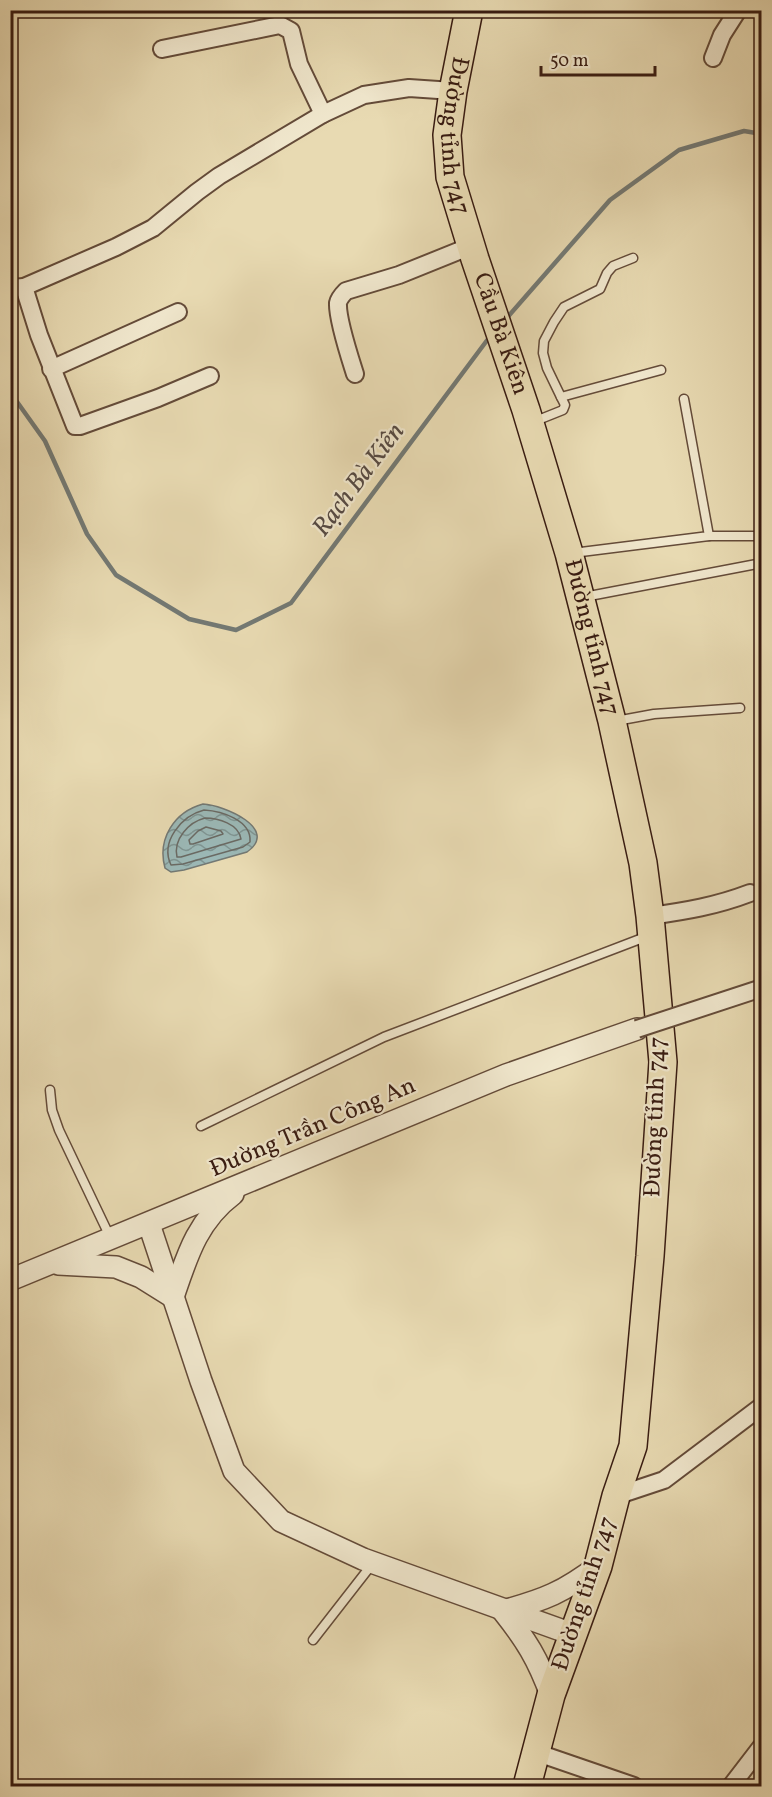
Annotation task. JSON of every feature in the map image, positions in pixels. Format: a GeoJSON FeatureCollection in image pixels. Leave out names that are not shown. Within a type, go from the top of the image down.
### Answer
{"type":"FeatureCollection","features":[{"type":"Feature","properties":{"kind":"main road","name":"Đường tỉnh 747"},"geometry":{"type":"LineString","coordinates":[[469,10],[447,135],[450,177],[473,253]]}},
{"type":"Feature","properties":{"kind":"main road","name":"Cầu Bà Kiên"},"geometry":{"type":"LineString","coordinates":[[473,253],[528,416]]}},
{"type":"Feature","properties":{"kind":"main road","name":"Đường tỉnh 747"},"geometry":{"type":"LineString","coordinates":[[527,1786],[551,1695],[598,1566],[616,1496],[633,1446],[650,1256],[663,1062],[643,863],[612,722],[570,553],[528,416]]}},
{"type":"Feature","properties":{"kind":"street"},"geometry":{"type":"LineString","coordinates":[[713,58],[722,34],[738,10]]}},
{"type":"Feature","properties":{"kind":"street"},"geometry":{"type":"LineString","coordinates":[[162,49],[280,25],[287,27],[291,31],[299,64],[322,114]]}},
{"type":"Feature","properties":{"kind":"street"},"geometry":{"type":"LineString","coordinates":[[210,376],[159,398],[75,426],[17,287],[116,247],[153,228],[197,192],[322,114],[364,95],[409,88],[453,91]]}},
{"type":"Feature","properties":{"kind":"street"},"geometry":{"type":"LineString","coordinates":[[354,374],[346,348],[338,303],[340,297],[346,291],[473,253]]}},
{"type":"Feature","properties":{"kind":"street"},"geometry":{"type":"LineString","coordinates":[[51,369],[178,312]]}},
{"type":"Feature","properties":{"kind":"street"},"geometry":{"type":"LineString","coordinates":[[651,925],[699,909],[719,905],[750,893]]}},
{"type":"Feature","properties":{"kind":"street"},"geometry":{"type":"LineString","coordinates":[[637,1029],[762,988]]}},
{"type":"Feature","properties":{"kind":"street","name":"Đường Trần Công An"},"geometry":{"type":"LineString","coordinates":[[10,1280],[506,1076],[637,1029]]}},
{"type":"Feature","properties":{"kind":"street"},"geometry":{"type":"LineString","coordinates":[[173,1297],[186,1257],[202,1224],[219,1204],[249,1182]]}},
{"type":"Feature","properties":{"kind":"street"},"geometry":{"type":"LineString","coordinates":[[149,1224],[201,1381],[234,1471],[281,1521],[374,1563],[572,1634]]}},
{"type":"Feature","properties":{"kind":"street"},"geometry":{"type":"LineString","coordinates":[[51,1263],[116,1267],[141,1277],[173,1297]]}},
{"type":"Feature","properties":{"kind":"street"},"geometry":{"type":"LineString","coordinates":[[616,1496],[664,1480],[762,1406]]}},
{"type":"Feature","properties":{"kind":"street"},"geometry":{"type":"LineString","coordinates":[[503,1611],[554,1596],[598,1566]]}},
{"type":"Feature","properties":{"kind":"street"},"geometry":{"type":"LineString","coordinates":[[503,1611],[526,1640],[541,1666],[551,1695]]}},
{"type":"Feature","properties":{"kind":"street"},"geometry":{"type":"LineString","coordinates":[[731,1786],[761,1747]]}},
{"type":"Feature","properties":{"kind":"street"},"geometry":{"type":"LineString","coordinates":[[535,1752],[634,1786]]}},
{"type":"Feature","properties":{"kind":"lane"},"geometry":{"type":"LineString","coordinates":[[528,416],[563,410],[565,405],[547,368],[543,353],[544,341],[554,322],[564,308],[576,299],[592,295],[600,289],[613,266],[633,258]]}},
{"type":"Feature","properties":{"kind":"lane"},"geometry":{"type":"LineString","coordinates":[[561,397],[662,370]]}},
{"type":"Feature","properties":{"kind":"lane"},"geometry":{"type":"LineString","coordinates":[[684,399],[709,536]]}},
{"type":"Feature","properties":{"kind":"lane"},"geometry":{"type":"LineString","coordinates":[[570,553],[709,536],[762,536]]}},
{"type":"Feature","properties":{"kind":"lane"},"geometry":{"type":"LineString","coordinates":[[580,597],[762,563]]}},
{"type":"Feature","properties":{"kind":"lane"},"geometry":{"type":"LineString","coordinates":[[612,722],[654,714],[740,708]]}},
{"type":"Feature","properties":{"kind":"lane"},"geometry":{"type":"LineString","coordinates":[[201,1126],[400,1030],[651,925]]}},
{"type":"Feature","properties":{"kind":"lane"},"geometry":{"type":"LineString","coordinates":[[50,1090],[52,1110],[59,1130],[111,1239]]}},
{"type":"Feature","properties":{"kind":"lane"},"geometry":{"type":"LineString","coordinates":[[313,1640],[374,1563]]}},
{"type":"Feature","properties":{"kind":"water"},"geometry":{"type":"Polygon","coordinates":[[[203,804],[223,809],[245,820],[253,827],[257,835],[255,843],[247,852],[171,872],[165,868],[163,857],[163,847],[170,828],[184,813],[203,804]]]}},
{"type":"Feature","properties":{"kind":"waterway","name":"Rạch Bà Kiên"},"geometry":{"type":"LineString","coordinates":[[505,320],[610,200],[679,150],[744,131],[762,134]]}},
{"type":"Feature","properties":{"kind":"waterway","name":"Rạch Bà Kiên"},"geometry":{"type":"LineString","coordinates":[[10,392],[45,441],[87,534],[116,575],[189,619],[236,630],[291,603],[491,335]]}}]}
